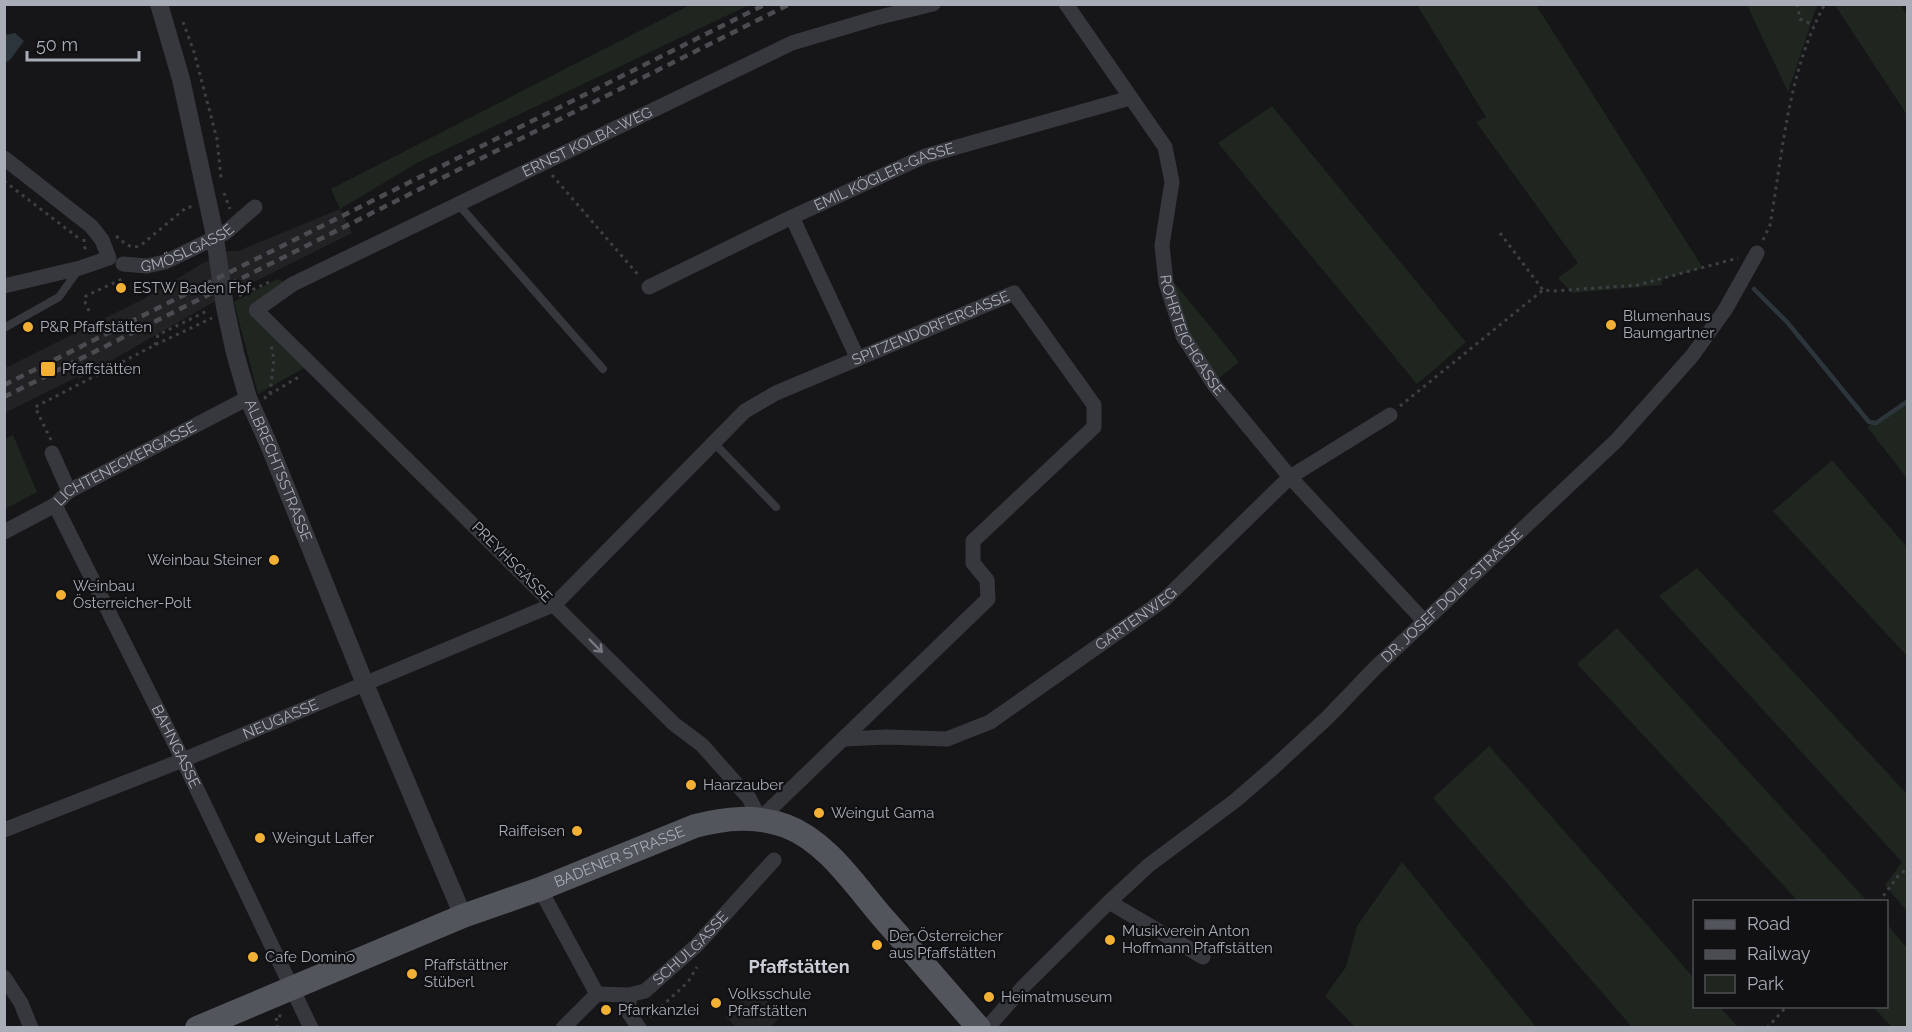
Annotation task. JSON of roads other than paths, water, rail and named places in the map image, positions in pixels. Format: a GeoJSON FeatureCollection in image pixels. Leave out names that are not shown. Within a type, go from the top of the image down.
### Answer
{"type":"FeatureCollection","features":[{"type":"Feature","properties":{"kind":"main road","name":"BADENER STRASSE"},"geometry":{"type":"LineString","coordinates":[[197,1028],[463,916],[540,889],[696,826],[722,819],[760,819],[787,826],[825,851],[979,1028]]}},
{"type":"Feature","properties":{"kind":"street","name":"ALBRECHTSSTRASSE"},"geometry":{"type":"LineString","coordinates":[[159,4],[181,79],[214,231],[225,307],[248,398],[463,916]]}},
{"type":"Feature","properties":{"kind":"street","name":"ERNST KOLBA-WEG"},"geometry":{"type":"LineString","coordinates":[[256,310],[293,284],[541,162],[792,43],[933,4]]}},
{"type":"Feature","properties":{"kind":"street","name":"ROHRTEICHGASSE"},"geometry":{"type":"LineString","coordinates":[[1066,4],[1165,147],[1172,182],[1162,245],[1166,283],[1183,336],[1215,386],[1290,477],[1424,621]]}},
{"type":"Feature","properties":{"kind":"street","name":"EMIL KÖGLER-GASSE"},"geometry":{"type":"LineString","coordinates":[[649,287],[792,217],[925,156],[1130,98]]}},
{"type":"Feature","properties":{"kind":"street"},"geometry":{"type":"LineString","coordinates":[[4,158],[91,226],[121,266]]}},
{"type":"Feature","properties":{"kind":"street","name":"GMÖSLGASSE"},"geometry":{"type":"LineString","coordinates":[[121,266],[147,266],[165,262],[203,245],[230,229],[255,207]]}},
{"type":"Feature","properties":{"kind":"street"},"geometry":{"type":"LineString","coordinates":[[792,217],[858,359]]}},
{"type":"Feature","properties":{"kind":"street","name":"DR. JOSEF DOLP-STRASSE"},"geometry":{"type":"LineString","coordinates":[[987,1028],[1025,985],[1109,902],[1149,865],[1236,800],[1274,767],[1424,621],[1616,441],[1692,356],[1725,310],[1757,253]]}},
{"type":"Feature","properties":{"kind":"street"},"geometry":{"type":"LineString","coordinates":[[4,286],[80,268],[121,266]]}},
{"type":"Feature","properties":{"kind":"street","name":"SPITZENDORFERGASSE"},"geometry":{"type":"LineString","coordinates":[[555,604],[745,411],[776,393],[1014,293],[1094,405],[1094,427],[973,541],[973,562],[987,580],[988,599],[760,819]]}},
{"type":"Feature","properties":{"kind":"street","name":"PREYHSGASSE"},"geometry":{"type":"LineString","coordinates":[[256,310],[674,724],[709,752],[749,798],[760,819]]}},
{"type":"Feature","properties":{"kind":"street","name":"LICHTENECKERGASSE"},"geometry":{"type":"LineString","coordinates":[[4,532],[55,505],[69,491],[248,398]]}},
{"type":"Feature","properties":{"kind":"street","name":"GARTENWEG"},"geometry":{"type":"LineString","coordinates":[[844,740],[887,737],[947,739],[990,723],[1165,599],[1290,477],[1390,415]]}},
{"type":"Feature","properties":{"kind":"street"},"geometry":{"type":"LineString","coordinates":[[52,453],[69,491]]}},
{"type":"Feature","properties":{"kind":"street","name":"BAHNGASSE"},"geometry":{"type":"LineString","coordinates":[[55,505],[183,760],[311,1028]]}},
{"type":"Feature","properties":{"kind":"street","name":"NEUGASSE"},"geometry":{"type":"LineString","coordinates":[[4,830],[183,760],[555,604]]}},
{"type":"Feature","properties":{"kind":"street"},"geometry":{"type":"LineString","coordinates":[[869,715],[887,737]]}},
{"type":"Feature","properties":{"kind":"street","name":"SCHULGASSE"},"geometry":{"type":"LineString","coordinates":[[597,994],[629,995],[645,991],[698,945],[774,860]]}},
{"type":"Feature","properties":{"kind":"street"},"geometry":{"type":"LineString","coordinates":[[540,889],[597,994],[563,1028]]}},
{"type":"Feature","properties":{"kind":"street"},"geometry":{"type":"LineString","coordinates":[[1109,902],[1203,957]]}},
{"type":"Feature","properties":{"kind":"street"},"geometry":{"type":"LineString","coordinates":[[4,977],[21,1003],[31,1028]]}},
{"type":"Feature","properties":{"kind":"street"},"geometry":{"type":"LineString","coordinates":[[629,995],[629,1013],[643,1023]]}},
{"type":"Feature","properties":{"kind":"lane"},"geometry":{"type":"LineString","coordinates":[[458,204],[603,369]]}},
{"type":"Feature","properties":{"kind":"lane"},"geometry":{"type":"LineString","coordinates":[[4,328],[59,297],[80,268]]}},
{"type":"Feature","properties":{"kind":"lane"},"geometry":{"type":"LineString","coordinates":[[714,443],[776,507]]}},
{"type":"Feature","properties":{"kind":"waterway"},"geometry":{"type":"LineString","coordinates":[[1754,289],[1787,322],[1869,422],[1876,423],[1908,401]]}},
{"type":"Feature","properties":{"kind":"railway"},"geometry":{"type":"LineString","coordinates":[[4,385],[766,4]]}},
{"type":"Feature","properties":{"kind":"railway"},"geometry":{"type":"LineString","coordinates":[[4,397],[790,4]]}},
{"type":"Feature","properties":{"kind":"place","name":"ESTW Baden Fbf"},"geometry":{"type":"Point","coordinates":[121,288]}},
{"type":"Feature","properties":{"kind":"place","name":"Blumenhaus Baumgartner"},"geometry":{"type":"Point","coordinates":[1611,325]}},
{"type":"Feature","properties":{"kind":"place","name":"P&R Pfaffstätten"},"geometry":{"type":"Point","coordinates":[28,327]}},
{"type":"Feature","properties":{"kind":"place","name":"Pfaffstätten"},"geometry":{"type":"Point","coordinates":[48,369]}},
{"type":"Feature","properties":{"kind":"place","name":"Weinbau Steiner"},"geometry":{"type":"Point","coordinates":[274,560]}},
{"type":"Feature","properties":{"kind":"place","name":"Weinbau Österreicher-Polt"},"geometry":{"type":"Point","coordinates":[61,595]}},
{"type":"Feature","properties":{"kind":"place","name":"Haarzauber"},"geometry":{"type":"Point","coordinates":[691,785]}},
{"type":"Feature","properties":{"kind":"place","name":"Weingut Gama"},"geometry":{"type":"Point","coordinates":[819,813]}},
{"type":"Feature","properties":{"kind":"place","name":"Raiffeisen"},"geometry":{"type":"Point","coordinates":[577,831]}},
{"type":"Feature","properties":{"kind":"place","name":"Weingut Laffer"},"geometry":{"type":"Point","coordinates":[260,838]}},
{"type":"Feature","properties":{"kind":"place","name":"Musikverein Anton Hoffmann Pfaffstätten"},"geometry":{"type":"Point","coordinates":[1110,940]}},
{"type":"Feature","properties":{"kind":"place","name":"Der Österreicher aus Pfaffstätten"},"geometry":{"type":"Point","coordinates":[877,945]}},
{"type":"Feature","properties":{"kind":"place","name":"Cafe Domino"},"geometry":{"type":"Point","coordinates":[253,957]}},
{"type":"Feature","properties":{"kind":"place","name":"Pfaffstättner Stüberl"},"geometry":{"type":"Point","coordinates":[412,974]}},
{"type":"Feature","properties":{"kind":"place","name":"Heimatmuseum"},"geometry":{"type":"Point","coordinates":[989,997]}},
{"type":"Feature","properties":{"kind":"place","name":"Volksschule Pfaffstätten"},"geometry":{"type":"Point","coordinates":[716,1003]}},
{"type":"Feature","properties":{"kind":"place","name":"Pfarrkanzlei"},"geometry":{"type":"Point","coordinates":[606,1010]}},
{"type":"Feature","properties":{"kind":"district","name":"Pfaffstätten"},"geometry":{"type":"Point","coordinates":[799,967]}}]}
